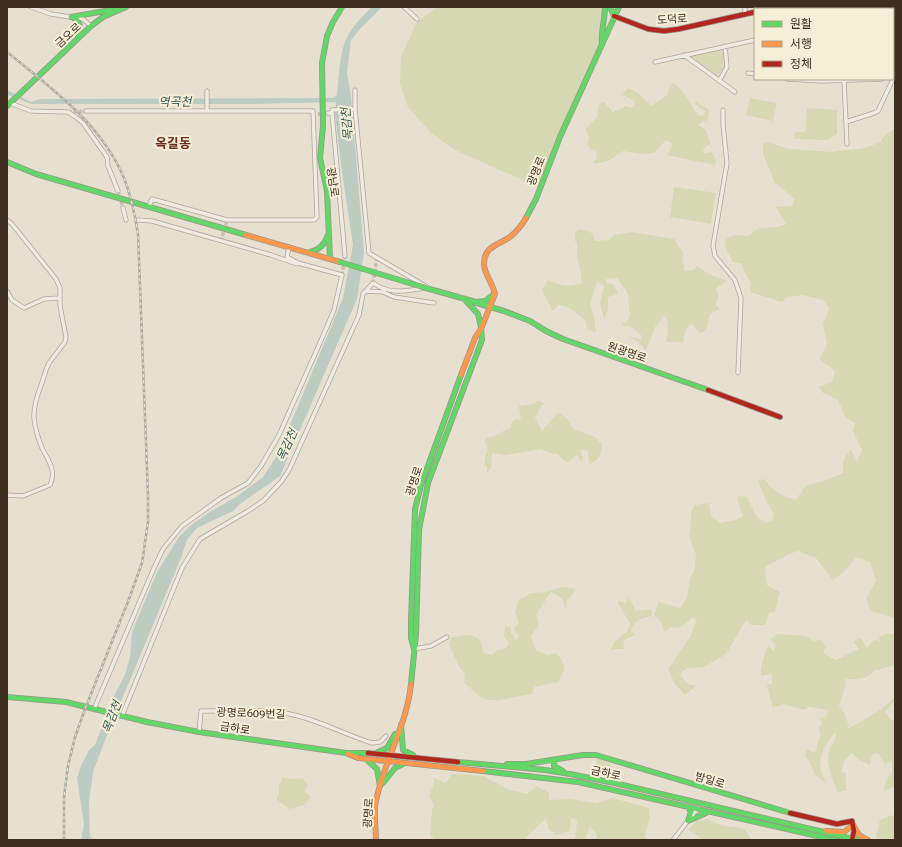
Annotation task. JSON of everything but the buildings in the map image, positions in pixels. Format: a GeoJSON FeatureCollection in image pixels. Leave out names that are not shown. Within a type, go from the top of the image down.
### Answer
{"type":"FeatureCollection","features":[{"type":"Feature","properties":{"kind":"main road"},"geometry":{"type":"LineString","coordinates":[[71,17],[126,7]]}},
{"type":"Feature","properties":{"kind":"main road","name":"금오로"},"geometry":{"type":"LineString","coordinates":[[10,103],[91,26],[103,17],[126,7]]}},
{"type":"Feature","properties":{"kind":"main road","name":"광남로"},"geometry":{"type":"LineString","coordinates":[[330,259],[327,191],[320,158],[324,123],[321,67],[324,45],[329,29],[342,7]]}},
{"type":"Feature","properties":{"kind":"main road"},"geometry":{"type":"LineString","coordinates":[[602,44],[601,33],[605,16],[605,7]]}},
{"type":"Feature","properties":{"kind":"main road"},"geometry":{"type":"LineString","coordinates":[[610,7],[614,16]]}},
{"type":"Feature","properties":{"kind":"main road","name":"광명로"},"geometry":{"type":"LineString","coordinates":[[414,649],[411,638],[411,621],[414,509],[421,485],[475,338],[481,328],[495,294],[494,288],[486,273],[484,262],[486,253],[496,242],[510,236],[525,221],[559,138],[619,7]]}},
{"type":"Feature","properties":{"kind":"main road","name":"도덕로"},"geometry":{"type":"LineString","coordinates":[[614,16],[648,29],[664,31],[679,30],[754,12]]}},
{"type":"Feature","properties":{"kind":"main road"},"geometry":{"type":"LineString","coordinates":[[71,17],[78,20],[81,25],[78,38]]}},
{"type":"Feature","properties":{"kind":"main road","name":"원광명로"},"geometry":{"type":"LineString","coordinates":[[7,162],[36,174],[308,252],[490,307],[530,321],[546,332],[563,339],[780,417]]}},
{"type":"Feature","properties":{"kind":"main road"},"geometry":{"type":"LineString","coordinates":[[308,252],[315,252],[321,248],[329,234]]}},
{"type":"Feature","properties":{"kind":"main road"},"geometry":{"type":"LineString","coordinates":[[468,300],[476,302],[485,301],[495,294]]}},
{"type":"Feature","properties":{"kind":"main road"},"geometry":{"type":"LineString","coordinates":[[468,300],[478,314],[481,328]]}},
{"type":"Feature","properties":{"kind":"main road","name":"광명로"},"geometry":{"type":"LineString","coordinates":[[376,840],[375,804],[407,705],[413,681],[419,530],[423,504],[428,483],[482,340],[481,328]]}},
{"type":"Feature","properties":{"kind":"main road"},"geometry":{"type":"LineString","coordinates":[[7,697],[66,702],[94,709]]}},
{"type":"Feature","properties":{"kind":"main road","name":"금하로"},"geometry":{"type":"LineString","coordinates":[[94,709],[147,722],[199,732],[346,753],[374,753],[526,768],[570,774],[614,783],[821,834],[835,840]]}},
{"type":"Feature","properties":{"kind":"main road"},"geometry":{"type":"LineString","coordinates":[[374,753],[383,751],[387,748],[401,722]]}},
{"type":"Feature","properties":{"kind":"main road"},"geometry":{"type":"LineString","coordinates":[[401,722],[403,750],[418,758]]}},
{"type":"Feature","properties":{"kind":"main road","name":"금하로"},"geometry":{"type":"LineString","coordinates":[[346,753],[365,759],[578,782],[697,810],[858,840]]}},
{"type":"Feature","properties":{"kind":"main road","name":"밤일로"},"geometry":{"type":"LineString","coordinates":[[544,762],[583,755],[596,755],[785,812],[837,824],[852,821],[853,825]]}},
{"type":"Feature","properties":{"kind":"main road"},"geometry":{"type":"LineString","coordinates":[[365,759],[376,766],[378,770],[380,787]]}},
{"type":"Feature","properties":{"kind":"main road"},"geometry":{"type":"LineString","coordinates":[[555,760],[554,765],[556,768],[570,774]]}},
{"type":"Feature","properties":{"kind":"main road"},"geometry":{"type":"LineString","coordinates":[[491,765],[544,762]]}},
{"type":"Feature","properties":{"kind":"main road"},"geometry":{"type":"LineString","coordinates":[[506,774],[544,762]]}},
{"type":"Feature","properties":{"kind":"main road"},"geometry":{"type":"LineString","coordinates":[[380,787],[395,768],[399,765],[410,763]]}},
{"type":"Feature","properties":{"kind":"main road"},"geometry":{"type":"LineString","coordinates":[[688,807],[691,812],[688,821]]}},
{"type":"Feature","properties":{"kind":"main road"},"geometry":{"type":"LineString","coordinates":[[688,821],[701,814],[709,812]]}},
{"type":"Feature","properties":{"kind":"main road"},"geometry":{"type":"LineString","coordinates":[[827,840],[821,834],[832,831],[845,833],[849,831],[853,825]]}},
{"type":"Feature","properties":{"kind":"main road"},"geometry":{"type":"LineString","coordinates":[[852,839],[853,825]]}},
{"type":"Feature","properties":{"kind":"main road"},"geometry":{"type":"LineString","coordinates":[[853,825],[858,835],[868,840]]}},
{"type":"Feature","properties":{"kind":"street"},"geometry":{"type":"LineString","coordinates":[[31,7],[51,14],[84,19],[91,26]]}},
{"type":"Feature","properties":{"kind":"street"},"geometry":{"type":"LineString","coordinates":[[404,7],[416,19]]}},
{"type":"Feature","properties":{"kind":"street"},"geometry":{"type":"LineString","coordinates":[[745,7],[745,14]]}},
{"type":"Feature","properties":{"kind":"street"},"geometry":{"type":"LineString","coordinates":[[655,62],[754,40]]}},
{"type":"Feature","properties":{"kind":"street"},"geometry":{"type":"LineString","coordinates":[[719,81],[727,67],[725,46]]}},
{"type":"Feature","properties":{"kind":"street"},"geometry":{"type":"LineString","coordinates":[[684,55],[735,92]]}},
{"type":"Feature","properties":{"kind":"street"},"geometry":{"type":"LineString","coordinates":[[748,73],[754,74]]}},
{"type":"Feature","properties":{"kind":"street"},"geometry":{"type":"LineString","coordinates":[[797,80],[844,80],[847,144]]}},
{"type":"Feature","properties":{"kind":"street"},"geometry":{"type":"LineString","coordinates":[[846,122],[878,111],[893,80]]}},
{"type":"Feature","properties":{"kind":"street"},"geometry":{"type":"LineString","coordinates":[[355,90],[355,109],[369,253],[432,290]]}},
{"type":"Feature","properties":{"kind":"street"},"geometry":{"type":"LineString","coordinates":[[207,91],[207,111]]}},
{"type":"Feature","properties":{"kind":"street"},"geometry":{"type":"LineString","coordinates":[[10,103],[31,111],[68,112],[77,118],[83,123],[107,157],[108,166],[118,191]]}},
{"type":"Feature","properties":{"kind":"street"},"geometry":{"type":"LineString","coordinates":[[345,256],[330,112],[355,109]]}},
{"type":"Feature","properties":{"kind":"street"},"geometry":{"type":"LineString","coordinates":[[724,110],[723,125],[727,163],[713,246],[715,256],[734,280],[741,297],[738,373]]}},
{"type":"Feature","properties":{"kind":"street"},"geometry":{"type":"LineString","coordinates":[[86,112],[313,111],[318,217],[314,220],[227,220],[152,199],[149,206]]}},
{"type":"Feature","properties":{"kind":"street"},"geometry":{"type":"LineString","coordinates":[[313,114],[318,114]]}},
{"type":"Feature","properties":{"kind":"street"},"geometry":{"type":"LineString","coordinates":[[123,208],[126,220]]}},
{"type":"Feature","properties":{"kind":"street"},"geometry":{"type":"LineString","coordinates":[[7,220],[12,224],[56,279],[60,288],[60,306],[66,337],[65,342],[49,363],[34,411],[39,439],[49,461],[53,472],[53,477],[50,485],[23,496],[7,495]]}},
{"type":"Feature","properties":{"kind":"street"},"geometry":{"type":"LineString","coordinates":[[138,220],[152,220],[271,255],[296,264],[304,265]]}},
{"type":"Feature","properties":{"kind":"street"},"geometry":{"type":"LineString","coordinates":[[287,257],[289,247]]}},
{"type":"Feature","properties":{"kind":"street"},"geometry":{"type":"LineString","coordinates":[[94,709],[163,549],[182,526],[221,498],[248,483],[261,466],[280,435],[334,310],[342,275],[304,265],[287,257],[271,255]]}},
{"type":"Feature","properties":{"kind":"street"},"geometry":{"type":"LineString","coordinates":[[122,716],[182,568],[200,539],[263,501],[281,482],[288,470],[347,344],[359,315],[362,294],[373,283],[394,297],[434,302]]}},
{"type":"Feature","properties":{"kind":"street"},"geometry":{"type":"LineString","coordinates":[[365,291],[404,291],[426,288]]}},
{"type":"Feature","properties":{"kind":"street"},"geometry":{"type":"LineString","coordinates":[[7,291],[12,300],[24,308],[44,299],[60,298]]}},
{"type":"Feature","properties":{"kind":"street"},"geometry":{"type":"LineString","coordinates":[[414,649],[430,646],[447,637]]}},
{"type":"Feature","properties":{"kind":"street","name":"광명로609번길"},"geometry":{"type":"LineString","coordinates":[[199,732],[201,711],[261,712],[288,713],[300,716],[372,743],[380,742],[386,736]]}},
{"type":"Feature","properties":{"kind":"street"},"geometry":{"type":"LineString","coordinates":[[672,840],[697,810],[700,804]]}},
{"type":"Feature","properties":{"kind":"green space"},"geometry":{"type":"Polygon","coordinates":[[[438,7],[607,7],[599,44],[558,136],[538,187],[453,149],[430,132],[408,107],[400,84],[401,57],[417,22],[438,7]]]}},
{"type":"Feature","properties":{"kind":"green space"},"geometry":{"type":"Polygon","coordinates":[[[724,48],[725,67],[716,77],[690,56],[724,48]]]}},
{"type":"Feature","properties":{"kind":"green space"},"geometry":{"type":"Polygon","coordinates":[[[674,83],[685,95],[698,115],[703,116],[705,111],[696,105],[695,101],[709,110],[708,120],[698,125],[706,130],[711,146],[708,145],[703,149],[704,154],[711,152],[716,160],[715,165],[667,155],[673,144],[666,140],[654,153],[642,154],[623,151],[610,160],[596,164],[593,162],[597,158],[596,150],[591,149],[587,145],[589,138],[586,129],[597,117],[599,104],[604,102],[613,112],[626,106],[632,108],[636,102],[622,94],[628,88],[639,94],[651,106],[667,95],[670,85],[674,83]]]}},
{"type":"Feature","properties":{"kind":"green space"},"geometry":{"type":"Polygon","coordinates":[[[750,98],[777,103],[773,121],[746,115],[750,98]]]}},
{"type":"Feature","properties":{"kind":"green space"},"geometry":{"type":"Polygon","coordinates":[[[807,108],[837,110],[837,134],[828,140],[795,139],[795,132],[805,132],[807,108]]]}},
{"type":"Feature","properties":{"kind":"green space"},"geometry":{"type":"Polygon","coordinates":[[[895,128],[895,616],[894,618],[871,611],[866,599],[876,581],[870,562],[856,557],[844,572],[833,580],[816,558],[798,551],[789,554],[765,567],[767,585],[780,592],[775,612],[769,613],[765,625],[751,625],[746,620],[726,654],[704,667],[687,668],[680,674],[686,683],[696,686],[685,695],[675,684],[668,669],[691,635],[697,620],[693,617],[680,628],[670,627],[665,633],[661,621],[654,615],[659,602],[680,608],[687,598],[690,578],[695,570],[696,555],[689,537],[692,510],[695,505],[709,503],[711,515],[720,523],[736,520],[743,516],[737,496],[747,497],[757,517],[766,523],[772,521],[774,514],[768,505],[758,481],[764,479],[778,492],[786,497],[796,500],[806,485],[820,482],[843,473],[843,461],[851,449],[857,462],[862,450],[853,431],[855,423],[846,418],[838,400],[823,393],[819,387],[832,382],[835,371],[819,359],[827,345],[823,324],[829,309],[823,300],[803,295],[787,297],[782,302],[750,292],[751,283],[741,263],[733,262],[726,249],[725,240],[734,235],[749,236],[757,229],[777,227],[787,224],[776,207],[792,206],[795,199],[775,183],[763,154],[763,144],[768,142],[789,149],[832,152],[864,148],[881,142],[882,138],[895,128]]]}},
{"type":"Feature","properties":{"kind":"green space"},"geometry":{"type":"Polygon","coordinates":[[[674,187],[716,193],[711,224],[670,217],[674,187]]]}},
{"type":"Feature","properties":{"kind":"green space"},"geometry":{"type":"Polygon","coordinates":[[[579,229],[592,233],[595,241],[609,240],[614,235],[631,232],[674,239],[684,254],[682,258],[685,271],[694,270],[697,266],[709,274],[727,281],[716,288],[718,296],[716,305],[720,309],[710,314],[706,331],[700,333],[691,324],[686,329],[683,342],[666,342],[668,331],[667,317],[663,316],[656,325],[646,350],[629,336],[642,340],[641,335],[631,327],[621,325],[628,321],[630,315],[628,294],[617,278],[606,279],[607,283],[613,284],[618,294],[608,297],[608,309],[604,319],[600,303],[604,286],[597,282],[590,304],[594,316],[596,332],[587,330],[586,321],[568,307],[558,305],[553,311],[542,290],[548,280],[557,284],[565,285],[582,283],[577,257],[577,243],[575,241],[575,233],[579,229]]]}},
{"type":"Feature","properties":{"kind":"green space"},"geometry":{"type":"Polygon","coordinates":[[[537,401],[541,401],[544,404],[541,406],[535,417],[542,431],[558,412],[566,418],[574,429],[595,437],[602,444],[598,458],[590,464],[588,456],[589,452],[581,449],[583,459],[580,461],[577,455],[568,462],[563,460],[558,454],[553,454],[540,449],[506,455],[492,453],[491,467],[487,473],[487,466],[484,466],[486,453],[488,452],[487,444],[484,441],[511,427],[511,424],[515,419],[521,420],[519,406],[534,404],[537,401]]]}},
{"type":"Feature","properties":{"kind":"green space"},"geometry":{"type":"Polygon","coordinates":[[[562,587],[575,589],[573,595],[567,600],[566,609],[561,598],[551,592],[536,614],[539,625],[531,637],[536,650],[547,655],[556,653],[564,664],[563,673],[558,682],[534,687],[532,694],[492,700],[481,697],[464,683],[465,674],[459,666],[449,645],[451,638],[463,635],[475,637],[481,643],[484,653],[492,655],[497,650],[506,648],[509,643],[504,636],[505,626],[511,628],[511,633],[516,640],[519,636],[514,629],[519,622],[515,613],[519,600],[531,593],[545,592],[562,587]]]}},
{"type":"Feature","properties":{"kind":"green space"},"geometry":{"type":"Polygon","coordinates":[[[629,598],[636,611],[651,609],[652,616],[642,619],[634,624],[631,631],[634,635],[623,641],[625,649],[613,650],[611,649],[614,644],[619,637],[627,632],[630,624],[618,603],[619,600],[625,604],[629,598]]]}},
{"type":"Feature","properties":{"kind":"green space"},"geometry":{"type":"Polygon","coordinates":[[[778,634],[805,636],[813,641],[821,640],[826,647],[823,653],[836,660],[859,649],[854,642],[859,638],[867,648],[874,640],[880,641],[879,637],[887,634],[895,634],[895,665],[875,670],[862,678],[845,679],[846,684],[839,706],[846,716],[848,729],[880,710],[895,697],[895,701],[885,712],[891,720],[895,719],[895,786],[884,792],[885,783],[892,772],[892,762],[885,764],[878,753],[872,755],[870,765],[851,753],[844,762],[841,771],[846,774],[846,791],[838,792],[830,771],[828,760],[828,754],[835,739],[836,732],[827,742],[820,764],[826,783],[816,775],[805,755],[807,749],[815,753],[821,735],[818,728],[822,724],[820,718],[827,716],[828,710],[809,707],[804,710],[784,704],[773,708],[767,685],[772,683],[772,674],[761,676],[761,672],[768,645],[773,651],[776,646],[771,639],[778,634]]]}},
{"type":"Feature","properties":{"kind":"green space"},"geometry":{"type":"Polygon","coordinates":[[[597,759],[604,760],[609,763],[617,773],[602,772],[596,769],[586,770],[596,766],[597,759]]]}},
{"type":"Feature","properties":{"kind":"green space"},"geometry":{"type":"Polygon","coordinates":[[[452,774],[484,776],[507,789],[527,794],[537,786],[549,793],[549,800],[571,799],[596,803],[613,798],[649,808],[650,819],[645,832],[646,840],[596,840],[597,834],[590,827],[584,840],[575,840],[577,820],[571,818],[570,831],[557,835],[549,829],[546,818],[524,840],[437,840],[430,836],[432,810],[434,805],[429,796],[434,784],[434,778],[446,783],[452,774]]]}},
{"type":"Feature","properties":{"kind":"green space"},"geometry":{"type":"Polygon","coordinates":[[[283,777],[293,779],[303,778],[308,785],[304,790],[311,797],[304,805],[290,809],[276,799],[279,795],[279,785],[283,777]]]}},
{"type":"Feature","properties":{"kind":"green space"},"geometry":{"type":"Polygon","coordinates":[[[891,815],[895,818],[895,840],[884,840],[876,837],[880,820],[891,815]]]}},
{"type":"Feature","properties":{"kind":"green space"},"geometry":{"type":"Polygon","coordinates":[[[708,819],[721,825],[745,829],[751,840],[705,840],[688,830],[696,821],[708,819]]]}},
{"type":"Feature","properties":{"kind":"water","name":"목감천"},"geometry":{"type":"Polygon","coordinates":[[[372,7],[382,7],[351,40],[347,73],[351,96],[364,253],[357,299],[280,476],[240,504],[233,511],[197,528],[187,540],[93,772],[89,802],[90,840],[81,840],[84,824],[77,778],[89,750],[95,745],[110,703],[124,677],[130,658],[132,632],[157,572],[179,537],[189,527],[208,513],[236,497],[263,477],[278,454],[343,298],[353,245],[335,114],[336,102],[251,104],[31,104],[8,95],[7,90],[31,102],[40,99],[333,98],[337,95],[343,48],[347,37],[357,23],[372,7]]]}},
{"type":"Feature","properties":{"kind":"waterway","name":"목감천"},"geometry":{"type":"LineString","coordinates":[[91,835],[91,840]]}},
{"type":"Feature","properties":{"kind":"tunnel"},"geometry":{"type":"LineString","coordinates":[[68,112],[86,111]]}},
{"type":"Feature","properties":{"kind":"tunnel"},"geometry":{"type":"LineString","coordinates":[[318,114],[328,113]]}},
{"type":"Feature","properties":{"kind":"tunnel"},"geometry":{"type":"LineString","coordinates":[[118,191],[123,208]]}},
{"type":"Feature","properties":{"kind":"tunnel"},"geometry":{"type":"LineString","coordinates":[[221,241],[227,220]]}},
{"type":"Feature","properties":{"kind":"tunnel"},"geometry":{"type":"LineString","coordinates":[[342,275],[345,256]]}},
{"type":"Feature","properties":{"kind":"tunnel"},"geometry":{"type":"LineString","coordinates":[[373,283],[377,258]]}},
{"type":"Feature","properties":{"kind":"railway"},"geometry":{"type":"LineString","coordinates":[[7,52],[57,93],[88,123],[102,140],[114,158],[124,178],[136,219],[138,234],[148,522],[142,563],[75,737],[68,766],[64,797],[64,840]]}},
{"type":"Feature","properties":{"kind":"traffic: fast"},"geometry":{"type":"LineString","coordinates":[[7,106],[91,26],[103,17],[126,7]]}},
{"type":"Feature","properties":{"kind":"traffic: fast"},"geometry":{"type":"LineString","coordinates":[[330,259],[327,191],[320,158],[323,126],[322,63],[327,36],[342,7]]}},
{"type":"Feature","properties":{"kind":"traffic: fast"},"geometry":{"type":"LineString","coordinates":[[602,43],[605,7]]}},
{"type":"Feature","properties":{"kind":"traffic: fast"},"geometry":{"type":"LineString","coordinates":[[610,7],[614,16]]}},
{"type":"Feature","properties":{"kind":"traffic: fast"},"geometry":{"type":"LineString","coordinates":[[526,218],[536,199],[560,137],[619,7]]}},
{"type":"Feature","properties":{"kind":"traffic: fast"},"geometry":{"type":"LineString","coordinates":[[774,8],[779,7]]}},
{"type":"Feature","properties":{"kind":"traffic: fast"},"geometry":{"type":"LineString","coordinates":[[71,17],[116,9]]}},
{"type":"Feature","properties":{"kind":"traffic: fast"},"geometry":{"type":"LineString","coordinates":[[72,17],[78,21],[80,26],[78,37]]}},
{"type":"Feature","properties":{"kind":"traffic: fast"},"geometry":{"type":"LineString","coordinates":[[7,162],[36,174],[246,235]]}},
{"type":"Feature","properties":{"kind":"traffic: fast"},"geometry":{"type":"LineString","coordinates":[[310,252],[317,250],[322,246],[328,235]]}},
{"type":"Feature","properties":{"kind":"traffic: fast"},"geometry":{"type":"LineString","coordinates":[[340,262],[426,288]]}},
{"type":"Feature","properties":{"kind":"traffic: fast"},"geometry":{"type":"LineString","coordinates":[[426,288],[476,302],[485,301],[494,294]]}},
{"type":"Feature","properties":{"kind":"traffic: fast"},"geometry":{"type":"LineString","coordinates":[[466,301],[478,314],[481,327]]}},
{"type":"Feature","properties":{"kind":"traffic: fast"},"geometry":{"type":"LineString","coordinates":[[470,301],[504,311],[530,321],[563,339],[708,390]]}},
{"type":"Feature","properties":{"kind":"traffic: fast"},"geometry":{"type":"LineString","coordinates":[[411,684],[416,634],[419,530],[428,483],[482,340],[481,329]]}},
{"type":"Feature","properties":{"kind":"traffic: fast"},"geometry":{"type":"LineString","coordinates":[[414,649],[411,638],[411,621],[415,509],[421,485],[461,375]]}},
{"type":"Feature","properties":{"kind":"traffic: fast"},"geometry":{"type":"LineString","coordinates":[[7,697],[66,702],[147,722],[199,732],[346,753],[368,753]]}},
{"type":"Feature","properties":{"kind":"traffic: fast"},"geometry":{"type":"LineString","coordinates":[[401,725],[403,750],[413,755]]}},
{"type":"Feature","properties":{"kind":"traffic: fast"},"geometry":{"type":"LineString","coordinates":[[378,752],[387,748],[395,734]]}},
{"type":"Feature","properties":{"kind":"traffic: fast"},"geometry":{"type":"LineString","coordinates":[[507,764],[526,764],[583,755],[596,755],[790,813]]}},
{"type":"Feature","properties":{"kind":"traffic: fast"},"geometry":{"type":"LineString","coordinates":[[555,760],[554,766],[563,771]]}},
{"type":"Feature","properties":{"kind":"traffic: fast"},"geometry":{"type":"LineString","coordinates":[[368,761],[377,769],[380,786]]}},
{"type":"Feature","properties":{"kind":"traffic: fast"},"geometry":{"type":"LineString","coordinates":[[458,762],[545,770],[570,774],[858,840]]}},
{"type":"Feature","properties":{"kind":"traffic: fast"},"geometry":{"type":"LineString","coordinates":[[383,783],[395,768],[403,764]]}},
{"type":"Feature","properties":{"kind":"traffic: fast"},"geometry":{"type":"LineString","coordinates":[[483,771],[578,782],[835,840]]}},
{"type":"Feature","properties":{"kind":"traffic: fast"},"geometry":{"type":"LineString","coordinates":[[688,807],[691,812],[688,821]]}},
{"type":"Feature","properties":{"kind":"traffic: fast"},"geometry":{"type":"LineString","coordinates":[[688,821],[706,813]]}},
{"type":"Feature","properties":{"kind":"traffic: slow"},"geometry":{"type":"LineString","coordinates":[[461,375],[475,338],[481,329],[495,294],[484,265],[486,254],[492,247],[510,237],[521,226],[526,218]]}},
{"type":"Feature","properties":{"kind":"traffic: slow"},"geometry":{"type":"LineString","coordinates":[[246,235],[340,262]]}},
{"type":"Feature","properties":{"kind":"traffic: slow"},"geometry":{"type":"LineString","coordinates":[[376,840],[375,806],[378,790],[405,715],[411,684]]}},
{"type":"Feature","properties":{"kind":"traffic: slow"},"geometry":{"type":"LineString","coordinates":[[348,754],[358,758],[483,771]]}},
{"type":"Feature","properties":{"kind":"traffic: slow"},"geometry":{"type":"LineString","coordinates":[[826,831],[844,832],[853,825],[859,835],[868,840]]}},
{"type":"Feature","properties":{"kind":"traffic: jam"},"geometry":{"type":"LineString","coordinates":[[614,16],[648,29],[664,31],[754,12]]}},
{"type":"Feature","properties":{"kind":"traffic: jam"},"geometry":{"type":"LineString","coordinates":[[708,390],[780,417]]}},
{"type":"Feature","properties":{"kind":"traffic: jam"},"geometry":{"type":"LineString","coordinates":[[368,753],[458,762]]}},
{"type":"Feature","properties":{"kind":"traffic: jam"},"geometry":{"type":"LineString","coordinates":[[790,813],[837,824],[852,821],[854,831],[852,840]]}},
{"type":"Feature","properties":{"kind":"district","name":"옥길동"},"geometry":{"type":"Point","coordinates":[173,143]}},
{"type":"Feature","properties":{"kind":"water label","name":"역곡천"},"geometry":{"type":"Point","coordinates":[175,102]}}]}
